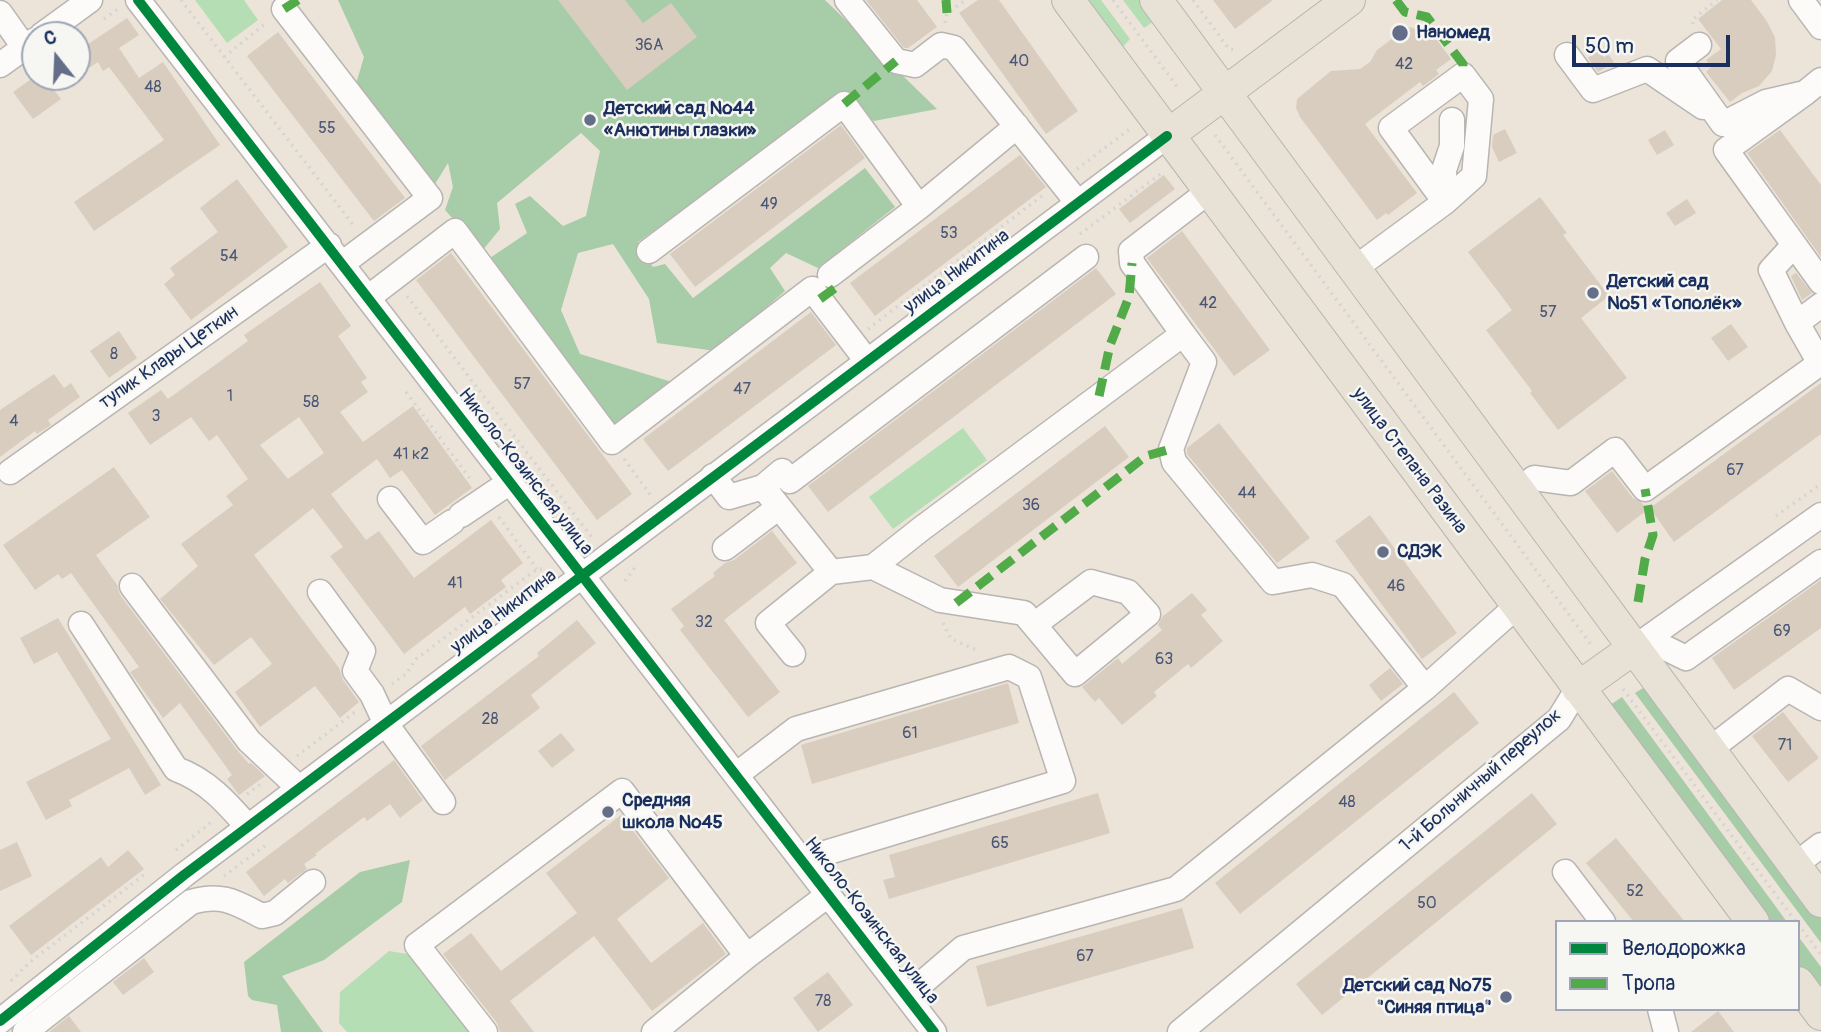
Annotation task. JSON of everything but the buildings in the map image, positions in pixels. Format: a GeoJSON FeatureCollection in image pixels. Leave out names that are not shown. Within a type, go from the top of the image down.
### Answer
{"type":"FeatureCollection","features":[{"type":"Feature","properties":{"kind":"main road","name":"улица Степана Разина"},"geometry":{"type":"LineString","coordinates":[[1068,0],[1208,192],[1752,920]]}},
{"type":"Feature","properties":{"kind":"main road"},"geometry":{"type":"LineString","coordinates":[[1156,0],[1517,491],[1641,644],[1709,750],[1821,901]]}},
{"type":"Feature","properties":{"kind":"main road"},"geometry":{"type":"LineString","coordinates":[[1167,136],[1349,0]]}},
{"type":"Feature","properties":{"kind":"main road","name":"1-й Больничный переулок"},"geometry":{"type":"LineString","coordinates":[[1578,688],[1641,644]]}},
{"type":"Feature","properties":{"kind":"main road"},"geometry":{"type":"LineString","coordinates":[[1800,986],[1821,1014]]}},
{"type":"Feature","properties":{"kind":"street"},"geometry":{"type":"LineString","coordinates":[[61,21],[90,0]]}},
{"type":"Feature","properties":{"kind":"street","name":"Николо-Козинская улица"},"geometry":{"type":"LineString","coordinates":[[138,0],[934,1032]]}},
{"type":"Feature","properties":{"kind":"street"},"geometry":{"type":"LineString","coordinates":[[847,0],[896,61],[915,65],[941,45],[954,48],[1078,202]]}},
{"type":"Feature","properties":{"kind":"street"},"geometry":{"type":"LineString","coordinates":[[1801,0],[1821,27]]}},
{"type":"Feature","properties":{"kind":"street","name":"тупик Клары Цеткин"},"geometry":{"type":"LineString","coordinates":[[10,472],[336,254],[430,198],[284,9]]}},
{"type":"Feature","properties":{"kind":"street"},"geometry":{"type":"LineString","coordinates":[[0,13],[21,30]]}},
{"type":"Feature","properties":{"kind":"street"},"geometry":{"type":"LineString","coordinates":[[1699,45],[1678,61],[1723,124],[1766,102],[1813,86]]}},
{"type":"Feature","properties":{"kind":"street"},"geometry":{"type":"LineString","coordinates":[[0,65],[21,50]]}},
{"type":"Feature","properties":{"kind":"street"},"geometry":{"type":"LineString","coordinates":[[1567,55],[1593,90],[1647,69],[1715,115]]}},
{"type":"Feature","properties":{"kind":"street"},"geometry":{"type":"LineString","coordinates":[[1354,270],[1445,202],[1474,176],[1481,99],[1462,75],[1391,128],[1445,202]]}},
{"type":"Feature","properties":{"kind":"street"},"geometry":{"type":"LineString","coordinates":[[1813,86],[1726,150],[1821,282]]}},
{"type":"Feature","properties":{"kind":"street"},"geometry":{"type":"LineString","coordinates":[[649,251],[844,104],[919,207]]}},
{"type":"Feature","properties":{"kind":"street"},"geometry":{"type":"LineString","coordinates":[[1445,202],[1444,170],[1452,146],[1452,121]]}},
{"type":"Feature","properties":{"kind":"street"},"geometry":{"type":"LineString","coordinates":[[830,275],[919,207],[1017,126]]}},
{"type":"Feature","properties":{"kind":"street","name":"улица Никитина"},"geometry":{"type":"LineString","coordinates":[[0,1022],[299,788],[1167,136]]}},
{"type":"Feature","properties":{"kind":"street"},"geometry":{"type":"LineString","coordinates":[[1208,192],[1131,251],[1132,262],[1204,362],[1171,449],[1174,462],[1273,582],[1312,575],[1343,585],[1425,688]]}},
{"type":"Feature","properties":{"kind":"street"},"geometry":{"type":"LineString","coordinates":[[369,297],[455,231],[612,442],[812,289],[867,361]]}},
{"type":"Feature","properties":{"kind":"street"},"geometry":{"type":"LineString","coordinates":[[1517,491],[1534,478],[1570,483],[1615,450],[1645,489],[1820,364],[1771,270],[1794,244]]}},
{"type":"Feature","properties":{"kind":"street"},"geometry":{"type":"LineString","coordinates":[[713,476],[729,497],[763,487],[782,471],[790,481],[1086,257]]}},
{"type":"Feature","properties":{"kind":"street"},"geometry":{"type":"LineString","coordinates":[[1797,323],[1821,305]]}},
{"type":"Feature","properties":{"kind":"street"},"geometry":{"type":"LineString","coordinates":[[873,568],[932,520],[1183,334]]}},
{"type":"Feature","properties":{"kind":"street"},"geometry":{"type":"LineString","coordinates":[[390,499],[423,542],[510,482]]}},
{"type":"Feature","properties":{"kind":"street"},"geometry":{"type":"LineString","coordinates":[[763,487],[831,572]]}},
{"type":"Feature","properties":{"kind":"street"},"geometry":{"type":"LineString","coordinates":[[725,548],[779,507]]}},
{"type":"Feature","properties":{"kind":"street","name":"1-й Больничный переулок"},"geometry":{"type":"LineString","coordinates":[[1641,644],[1821,515]]}},
{"type":"Feature","properties":{"kind":"street"},"geometry":{"type":"LineString","coordinates":[[1641,644],[1686,658],[1821,562]]}},
{"type":"Feature","properties":{"kind":"street"},"geometry":{"type":"LineString","coordinates":[[793,654],[768,623],[831,572],[873,568],[940,600],[1024,613],[1034,625]]}},
{"type":"Feature","properties":{"kind":"street"},"geometry":{"type":"LineString","coordinates":[[132,586],[249,741],[299,788]]}},
{"type":"Feature","properties":{"kind":"street"},"geometry":{"type":"LineString","coordinates":[[320,592],[363,651],[355,671],[374,698],[386,724],[443,802]]}},
{"type":"Feature","properties":{"kind":"street"},"geometry":{"type":"LineString","coordinates":[[907,996],[963,948],[1176,889],[1425,688],[1517,606]]}},
{"type":"Feature","properties":{"kind":"street"},"geometry":{"type":"LineString","coordinates":[[81,624],[176,769],[195,776],[231,807],[248,827]]}},
{"type":"Feature","properties":{"kind":"street"},"geometry":{"type":"LineString","coordinates":[[736,775],[796,729],[1009,667],[1029,677],[1063,781],[802,860]]}},
{"type":"Feature","properties":{"kind":"street","name":"1-й Больничный переулок"},"geometry":{"type":"LineString","coordinates":[[1180,1032],[1559,719],[1578,688]]}},
{"type":"Feature","properties":{"kind":"street"},"geometry":{"type":"LineString","coordinates":[[1709,750],[1788,689],[1821,708]]}},
{"type":"Feature","properties":{"kind":"street"},"geometry":{"type":"LineString","coordinates":[[485,1032],[417,945],[622,791],[747,956]]}},
{"type":"Feature","properties":{"kind":"street"},"geometry":{"type":"LineString","coordinates":[[1795,865],[1821,845]]}},
{"type":"Feature","properties":{"kind":"street"},"geometry":{"type":"LineString","coordinates":[[1564,872],[1601,920]]}},
{"type":"Feature","properties":{"kind":"street"},"geometry":{"type":"LineString","coordinates":[[25,1032],[191,902],[209,897],[233,901],[262,916],[275,913],[313,882]]}},
{"type":"Feature","properties":{"kind":"street"},"geometry":{"type":"LineString","coordinates":[[654,1032],[747,956],[828,895]]}},
{"type":"Feature","properties":{"kind":"street"},"geometry":{"type":"LineString","coordinates":[[1661,1011],[1666,1032]]}},
{"type":"Feature","properties":{"kind":"street"},"geometry":{"type":"LineString","coordinates":[[0,1022],[12,1032]]}},
{"type":"Feature","properties":{"kind":"path"},"geometry":{"type":"LineString","coordinates":[[941,45],[947,13],[966,0]]}},
{"type":"Feature","properties":{"kind":"path"},"geometry":{"type":"LineString","coordinates":[[1113,0],[1178,88]]}},
{"type":"Feature","properties":{"kind":"path"},"geometry":{"type":"LineString","coordinates":[[1193,0],[1229,49],[1241,50]]}},
{"type":"Feature","properties":{"kind":"path"},"geometry":{"type":"LineString","coordinates":[[1699,45],[1692,20],[1717,0]]}},
{"type":"Feature","properties":{"kind":"path"},"geometry":{"type":"LineString","coordinates":[[224,57],[284,9]]}},
{"type":"Feature","properties":{"kind":"path"},"geometry":{"type":"LineString","coordinates":[[1215,135],[1795,920]]}},
{"type":"Feature","properties":{"kind":"path"},"geometry":{"type":"LineString","coordinates":[[612,442],[652,497]]}},
{"type":"Feature","properties":{"kind":"path"},"geometry":{"type":"LineString","coordinates":[[171,854],[406,674],[416,659],[537,569],[545,569]]}},
{"type":"Feature","properties":{"kind":"path"},"geometry":{"type":"LineString","coordinates":[[940,600],[935,610],[951,639],[999,660],[1002,669]]}},
{"type":"Feature","properties":{"kind":"path"},"geometry":{"type":"LineString","coordinates":[[10,982],[30,962],[151,869]]}},
{"type":"Feature","properties":{"kind":"path"},"geometry":{"type":"LineString","coordinates":[[1800,927],[1821,955]]}},
{"type":"Feature","properties":{"kind":"green space"},"geometry":{"type":"Polygon","coordinates":[[[195,0],[244,0],[258,20],[227,43],[195,0]]]}},
{"type":"Feature","properties":{"kind":"green space"},"geometry":{"type":"Polygon","coordinates":[[[338,0],[825,0],[937,109],[874,121],[840,97],[638,242],[653,267],[665,264],[693,298],[865,168],[895,207],[818,268],[786,253],[770,268],[785,291],[716,351],[657,343],[649,299],[613,244],[578,253],[561,310],[580,354],[672,382],[613,428],[487,260],[527,233],[515,204],[530,196],[563,226],[586,216],[600,151],[581,133],[497,203],[500,229],[482,251],[445,210],[453,187],[448,163],[435,184],[355,87],[364,57],[338,0]]]}},
{"type":"Feature","properties":{"kind":"green space"},"geometry":{"type":"Polygon","coordinates":[[[1082,0],[1101,0],[1130,39],[1123,47],[1137,66],[1127,63],[1082,0]]]}},
{"type":"Feature","properties":{"kind":"green space"},"geometry":{"type":"Polygon","coordinates":[[[1123,0],[1139,0],[1154,21],[1144,28],[1123,0]]]}},
{"type":"Feature","properties":{"kind":"green space"},"geometry":{"type":"Polygon","coordinates":[[[963,428],[987,460],[893,529],[869,497],[963,428]]]}},
{"type":"Feature","properties":{"kind":"green space"},"geometry":{"type":"Polygon","coordinates":[[[1651,683],[1821,913],[1821,943],[1635,693],[1651,683]]]}},
{"type":"Feature","properties":{"kind":"green space"},"geometry":{"type":"Polygon","coordinates":[[[1622,697],[1786,920],[1766,920],[1607,707],[1622,697]]]}},
{"type":"Feature","properties":{"kind":"green space"},"geometry":{"type":"Polygon","coordinates":[[[410,860],[402,902],[324,960],[282,976],[323,1032],[281,1032],[277,1005],[252,1000],[248,996],[244,962],[360,872],[410,860]]]}},
{"type":"Feature","properties":{"kind":"green space"},"geometry":{"type":"Polygon","coordinates":[[[1800,939],[1821,967],[1821,994],[1800,967],[1800,939]]]}},
{"type":"Feature","properties":{"kind":"green space"},"geometry":{"type":"Polygon","coordinates":[[[389,951],[419,956],[476,1032],[347,1032],[339,1023],[340,992],[389,951]]]}},
{"type":"Feature","properties":{"kind":"marked path"},"geometry":{"type":"LineString","coordinates":[[284,9],[298,0]]}},
{"type":"Feature","properties":{"kind":"marked path"},"geometry":{"type":"LineString","coordinates":[[946,0],[947,13]]}},
{"type":"Feature","properties":{"kind":"marked path"},"geometry":{"type":"LineString","coordinates":[[1396,0],[1405,12],[1427,17],[1463,64],[1463,75]]}},
{"type":"Feature","properties":{"kind":"marked path"},"geometry":{"type":"LineString","coordinates":[[844,104],[896,61]]}},
{"type":"Feature","properties":{"kind":"marked path"},"geometry":{"type":"LineString","coordinates":[[1099,396],[1110,345],[1129,297],[1132,263]]}},
{"type":"Feature","properties":{"kind":"marked path"},"geometry":{"type":"LineString","coordinates":[[820,299],[838,286]]}},
{"type":"Feature","properties":{"kind":"marked path"},"geometry":{"type":"LineString","coordinates":[[956,603],[1146,456],[1171,449]]}},
{"type":"Feature","properties":{"kind":"marked path"},"geometry":{"type":"LineString","coordinates":[[1638,602],[1645,559],[1653,535],[1645,489]]}},
{"type":"Feature","properties":{"kind":"cycle path"},"geometry":{"type":"LineString","coordinates":[[138,0],[934,1032]]}},
{"type":"Feature","properties":{"kind":"cycle path"},"geometry":{"type":"LineString","coordinates":[[0,1021],[184,875],[1167,136]]}},
{"type":"Feature","properties":{"kind":"place","name":"Наномед"},"geometry":{"type":"Point","coordinates":[1400,33]}},
{"type":"Feature","properties":{"kind":"place","name":"Детский сад №44 «Анютины глазки»"},"geometry":{"type":"Point","coordinates":[590,120]}},
{"type":"Feature","properties":{"kind":"place","name":"Детский сад №51 «Тополёк»"},"geometry":{"type":"Point","coordinates":[1593,293]}},
{"type":"Feature","properties":{"kind":"place","name":"СДЭК"},"geometry":{"type":"Point","coordinates":[1383,552]}},
{"type":"Feature","properties":{"kind":"place","name":"Средняя школа №45"},"geometry":{"type":"Point","coordinates":[608,812]}},
{"type":"Feature","properties":{"kind":"place","name":"Детский сад №75 \"Синяя птица\""},"geometry":{"type":"Point","coordinates":[1506,997]}}]}
